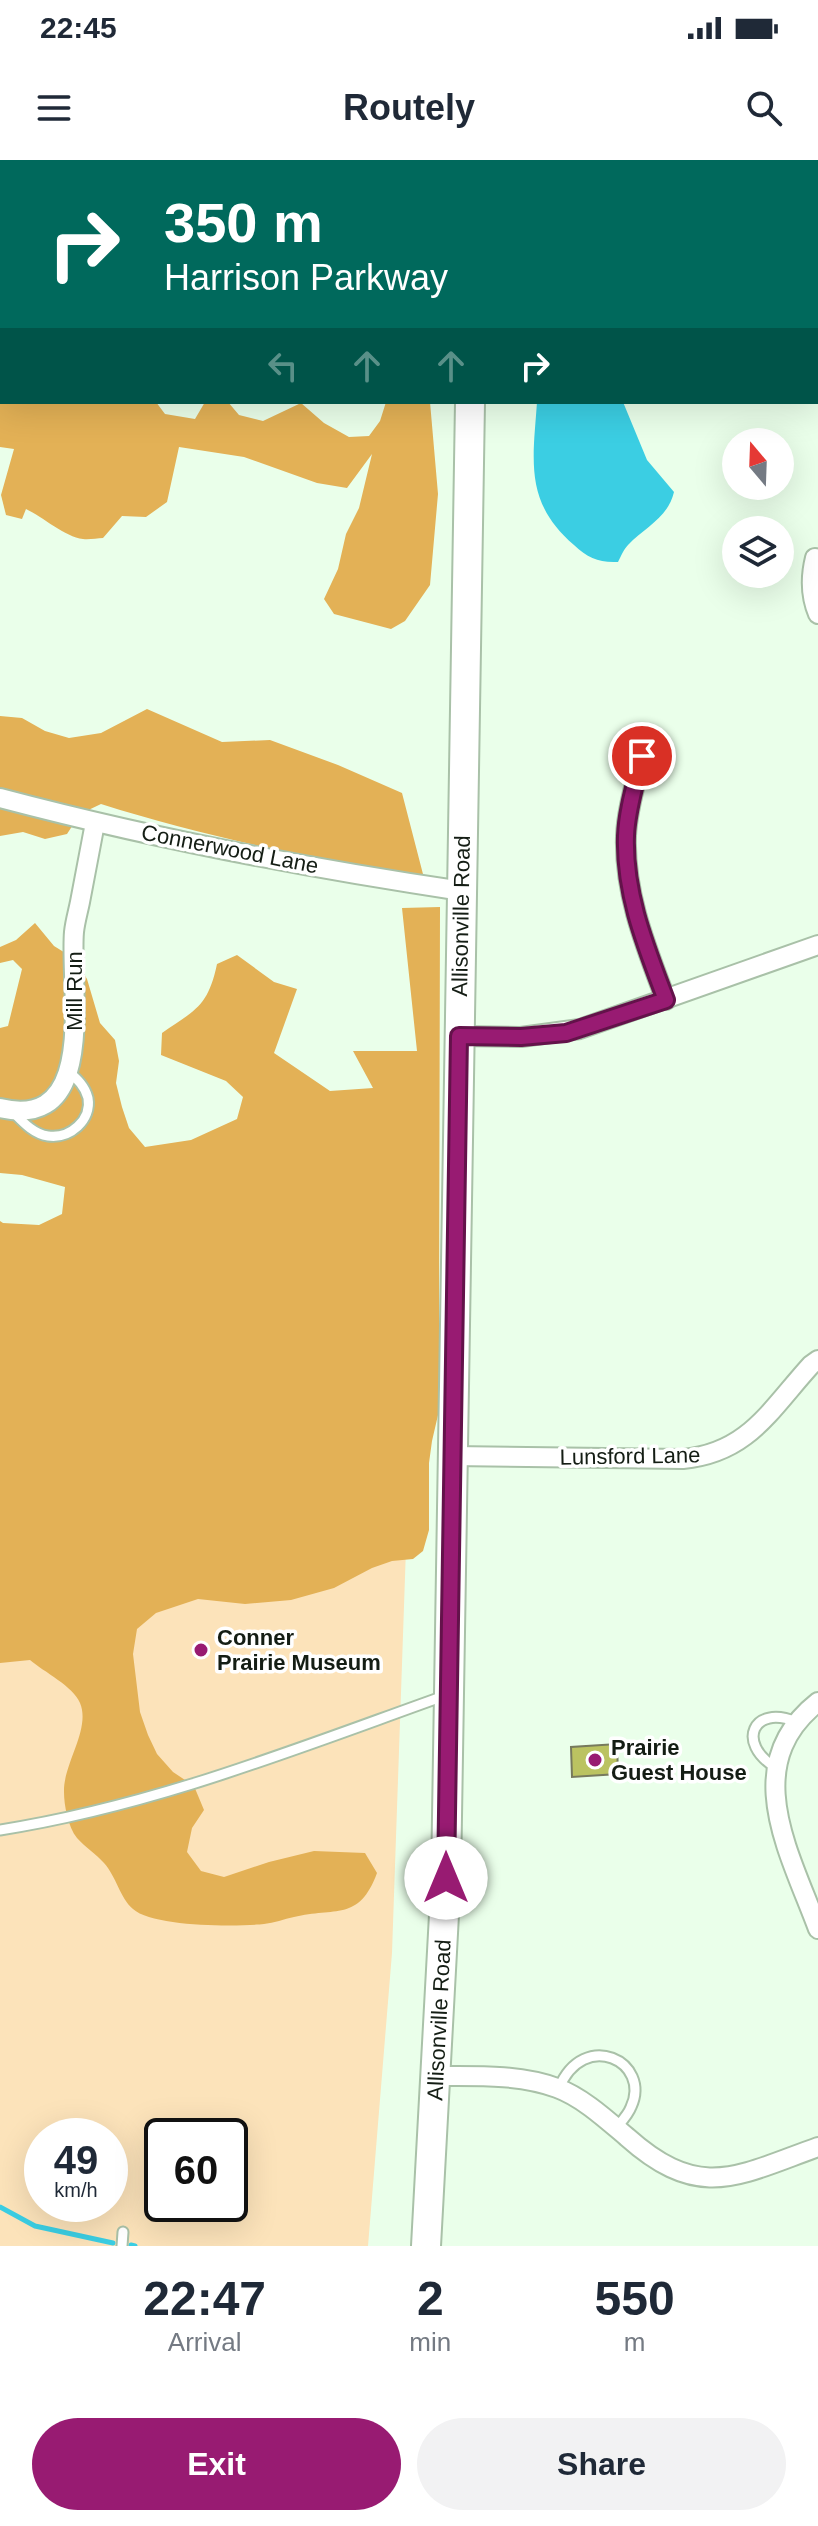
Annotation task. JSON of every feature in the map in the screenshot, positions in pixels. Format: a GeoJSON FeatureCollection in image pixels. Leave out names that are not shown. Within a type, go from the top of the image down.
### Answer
{"type":"FeatureCollection","features":[{"type":"Feature","properties":{"kind":"main road","name":"Allisonville Road"},"geometry":{"type":"LineString","coordinates":[[426,2246],[446,1878],[470,404]]}},
{"type":"Feature","properties":{"kind":"street"},"geometry":{"type":"LineString","coordinates":[[815,558],[811,583],[818,614]]}},
{"type":"Feature","properties":{"kind":"street"},"geometry":{"type":"LineString","coordinates":[[642,756],[626,833],[628,872],[637,918],[666,1000]]}},
{"type":"Feature","properties":{"kind":"street","name":"Connerwood Lane"},"geometry":{"type":"LineString","coordinates":[[0,798],[95,823],[398,882],[462,891]]}},
{"type":"Feature","properties":{"kind":"street","name":"Mill Run"},"geometry":{"type":"LineString","coordinates":[[6,1110],[27,1110],[48,1103],[58,1093],[69,1072],[74,1039],[74,931],[95,823]]}},
{"type":"Feature","properties":{"kind":"street"},"geometry":{"type":"LineString","coordinates":[[459,1036],[521,1037],[566,1033],[818,945]]}},
{"type":"Feature","properties":{"kind":"street","name":"Lunsford Lane"},"geometry":{"type":"LineString","coordinates":[[452,1456],[683,1459],[719,1452],[750,1432],[818,1360]]}},
{"type":"Feature","properties":{"kind":"street"},"geometry":{"type":"LineString","coordinates":[[818,1702],[796,1722],[775,1767],[775,1799],[780,1823],[818,1929]]}},
{"type":"Feature","properties":{"kind":"street"},"geometry":{"type":"LineString","coordinates":[[435,2076],[517,2079],[559,2088],[659,2163],[684,2174],[704,2178],[734,2176],[818,2147]]}},
{"type":"Feature","properties":{"kind":"lane"},"geometry":{"type":"LineString","coordinates":[[6,1110],[25,1125],[49,1136],[77,1128],[86,1117],[88,1099],[80,1082],[69,1072]]}},
{"type":"Feature","properties":{"kind":"lane"},"geometry":{"type":"LineString","coordinates":[[0,1830],[68,1818],[153,1797],[448,1695]]}},
{"type":"Feature","properties":{"kind":"lane"},"geometry":{"type":"LineString","coordinates":[[775,1767],[757,1753],[753,1741],[755,1729],[773,1716],[796,1722]]}},
{"type":"Feature","properties":{"kind":"lane"},"geometry":{"type":"LineString","coordinates":[[559,2088],[567,2071],[580,2059],[606,2056],[622,2065],[633,2079],[634,2097],[631,2108],[616,2128]]}},
{"type":"Feature","properties":{"kind":"lane"},"geometry":{"type":"LineString","coordinates":[[122,2246],[123,2232]]}},
{"type":"Feature","properties":{"kind":"shaded area"},"geometry":{"type":"Polygon","coordinates":[[[0,404],[158,404],[165,414],[195,419],[204,404],[230,404],[239,415],[263,421],[302,404],[324,423],[349,437],[369,436],[380,421],[385,404],[430,404],[438,494],[430,585],[405,621],[391,629],[334,614],[324,599],[338,569],[346,534],[359,508],[372,454],[347,488],[317,483],[244,457],[179,447],[167,502],[146,517],[122,516],[103,538],[85,539],[62,531],[26,509],[22,519],[6,515],[1,495],[14,449],[0,447],[0,404]]]}},
{"type":"Feature","properties":{"kind":"shaded area"},"geometry":{"type":"Polygon","coordinates":[[[147,709],[222,742],[270,740],[402,793],[424,878],[261,846],[101,804],[80,814],[67,834],[45,839],[23,832],[0,836],[0,716],[22,718],[45,731],[69,738],[101,733],[147,709]]]}},
{"type":"Feature","properties":{"kind":"shaded area"},"geometry":{"type":"Polygon","coordinates":[[[440,907],[439,1339],[447,1376],[432,1441],[429,1530],[423,1551],[413,1559],[392,1561],[334,1588],[291,1600],[245,1604],[198,1599],[156,1613],[137,1629],[133,1654],[140,1712],[148,1735],[157,1754],[173,1772],[194,1786],[204,1810],[192,1828],[187,1852],[201,1871],[224,1877],[314,1851],[365,1853],[377,1873],[362,1899],[344,1910],[251,1925],[196,1924],[143,1915],[129,1904],[108,1868],[77,1838],[69,1822],[65,1781],[80,1735],[80,1703],[65,1685],[30,1660],[0,1663],[0,1221],[39,1225],[62,1214],[65,1187],[22,1175],[0,1173],[0,1028],[8,1026],[22,969],[13,960],[0,963],[0,947],[16,940],[35,923],[54,946],[75,959],[87,979],[100,1023],[115,1040],[119,1061],[116,1083],[122,1107],[129,1128],[145,1147],[191,1140],[237,1119],[243,1097],[226,1081],[161,1055],[162,1033],[204,999],[217,964],[237,955],[274,982],[297,989],[274,1053],[330,1091],[373,1088],[353,1051],[417,1051],[402,908],[440,907]]]}},
{"type":"Feature","properties":{"kind":"shaded area","name":"Conner Prairie Museum"},"geometry":{"type":"Polygon","coordinates":[[[0,1247],[413,1346],[392,1953],[368,2246],[0,2246],[0,1247]]]}},
{"type":"Feature","properties":{"kind":"water"},"geometry":{"type":"Polygon","coordinates":[[[537,404],[624,404],[647,460],[674,492],[671,501],[667,509],[628,545],[618,562],[594,559],[574,545],[547,513],[535,480],[537,404]]]}},
{"type":"Feature","properties":{"kind":"building","name":"Prairie Guest House"},"geometry":{"type":"Polygon","coordinates":[[[617,1744],[618,1774],[572,1777],[571,1747],[617,1744]]]}},
{"type":"Feature","properties":{"kind":"waterway"},"geometry":{"type":"LineString","coordinates":[[0,2207],[35,2226],[113,2243]]}},
{"type":"Feature","properties":{"kind":"waterway"},"geometry":{"type":"LineString","coordinates":[[131,2245],[135,2246]]}},
{"type":"Feature","properties":{"kind":"place","name":"Conner Prairie Museum"},"geometry":{"type":"Point","coordinates":[201,1650]}},
{"type":"Feature","properties":{"kind":"place","name":"Prairie Guest House"},"geometry":{"type":"Point","coordinates":[595,1760]}},
{"type":"Feature","properties":{"kind":"route"},"geometry":{"type":"LineString","coordinates":[[446,1878],[459,1036],[521,1037],[566,1033],[666,1000],[637,918],[626,853],[632,795],[642,756]]}}]}
